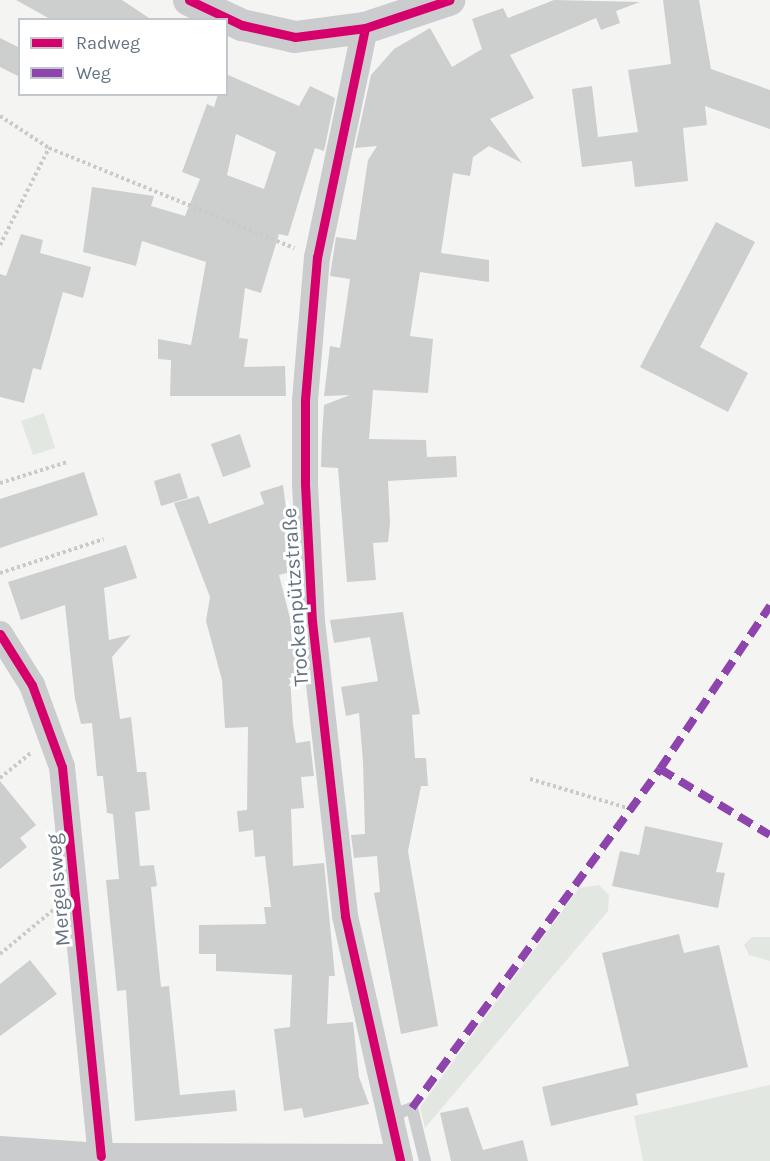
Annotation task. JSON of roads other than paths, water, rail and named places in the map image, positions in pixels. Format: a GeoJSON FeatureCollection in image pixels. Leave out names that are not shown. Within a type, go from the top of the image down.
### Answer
{"type":"FeatureCollection","features":[{"type":"Feature","properties":{"kind":"street"},"geometry":{"type":"LineString","coordinates":[[189,0],[281,36],[315,37],[365,28],[450,0]]}},
{"type":"Feature","properties":{"kind":"street","name":"Trockenpützstraße"},"geometry":{"type":"LineString","coordinates":[[365,28],[317,257],[305,401],[312,621],[345,916],[400,1159]]}},
{"type":"Feature","properties":{"kind":"street","name":"Mergelsweg"},"geometry":{"type":"LineString","coordinates":[[0,634],[32,685],[54,740],[68,801],[101,1156]]}},
{"type":"Feature","properties":{"kind":"street"},"geometry":{"type":"LineString","coordinates":[[0,1149],[101,1156],[400,1159]]}},
{"type":"Feature","properties":{"kind":"lane"},"geometry":{"type":"LineString","coordinates":[[390,1116],[412,1108],[425,1161]]}}]}
